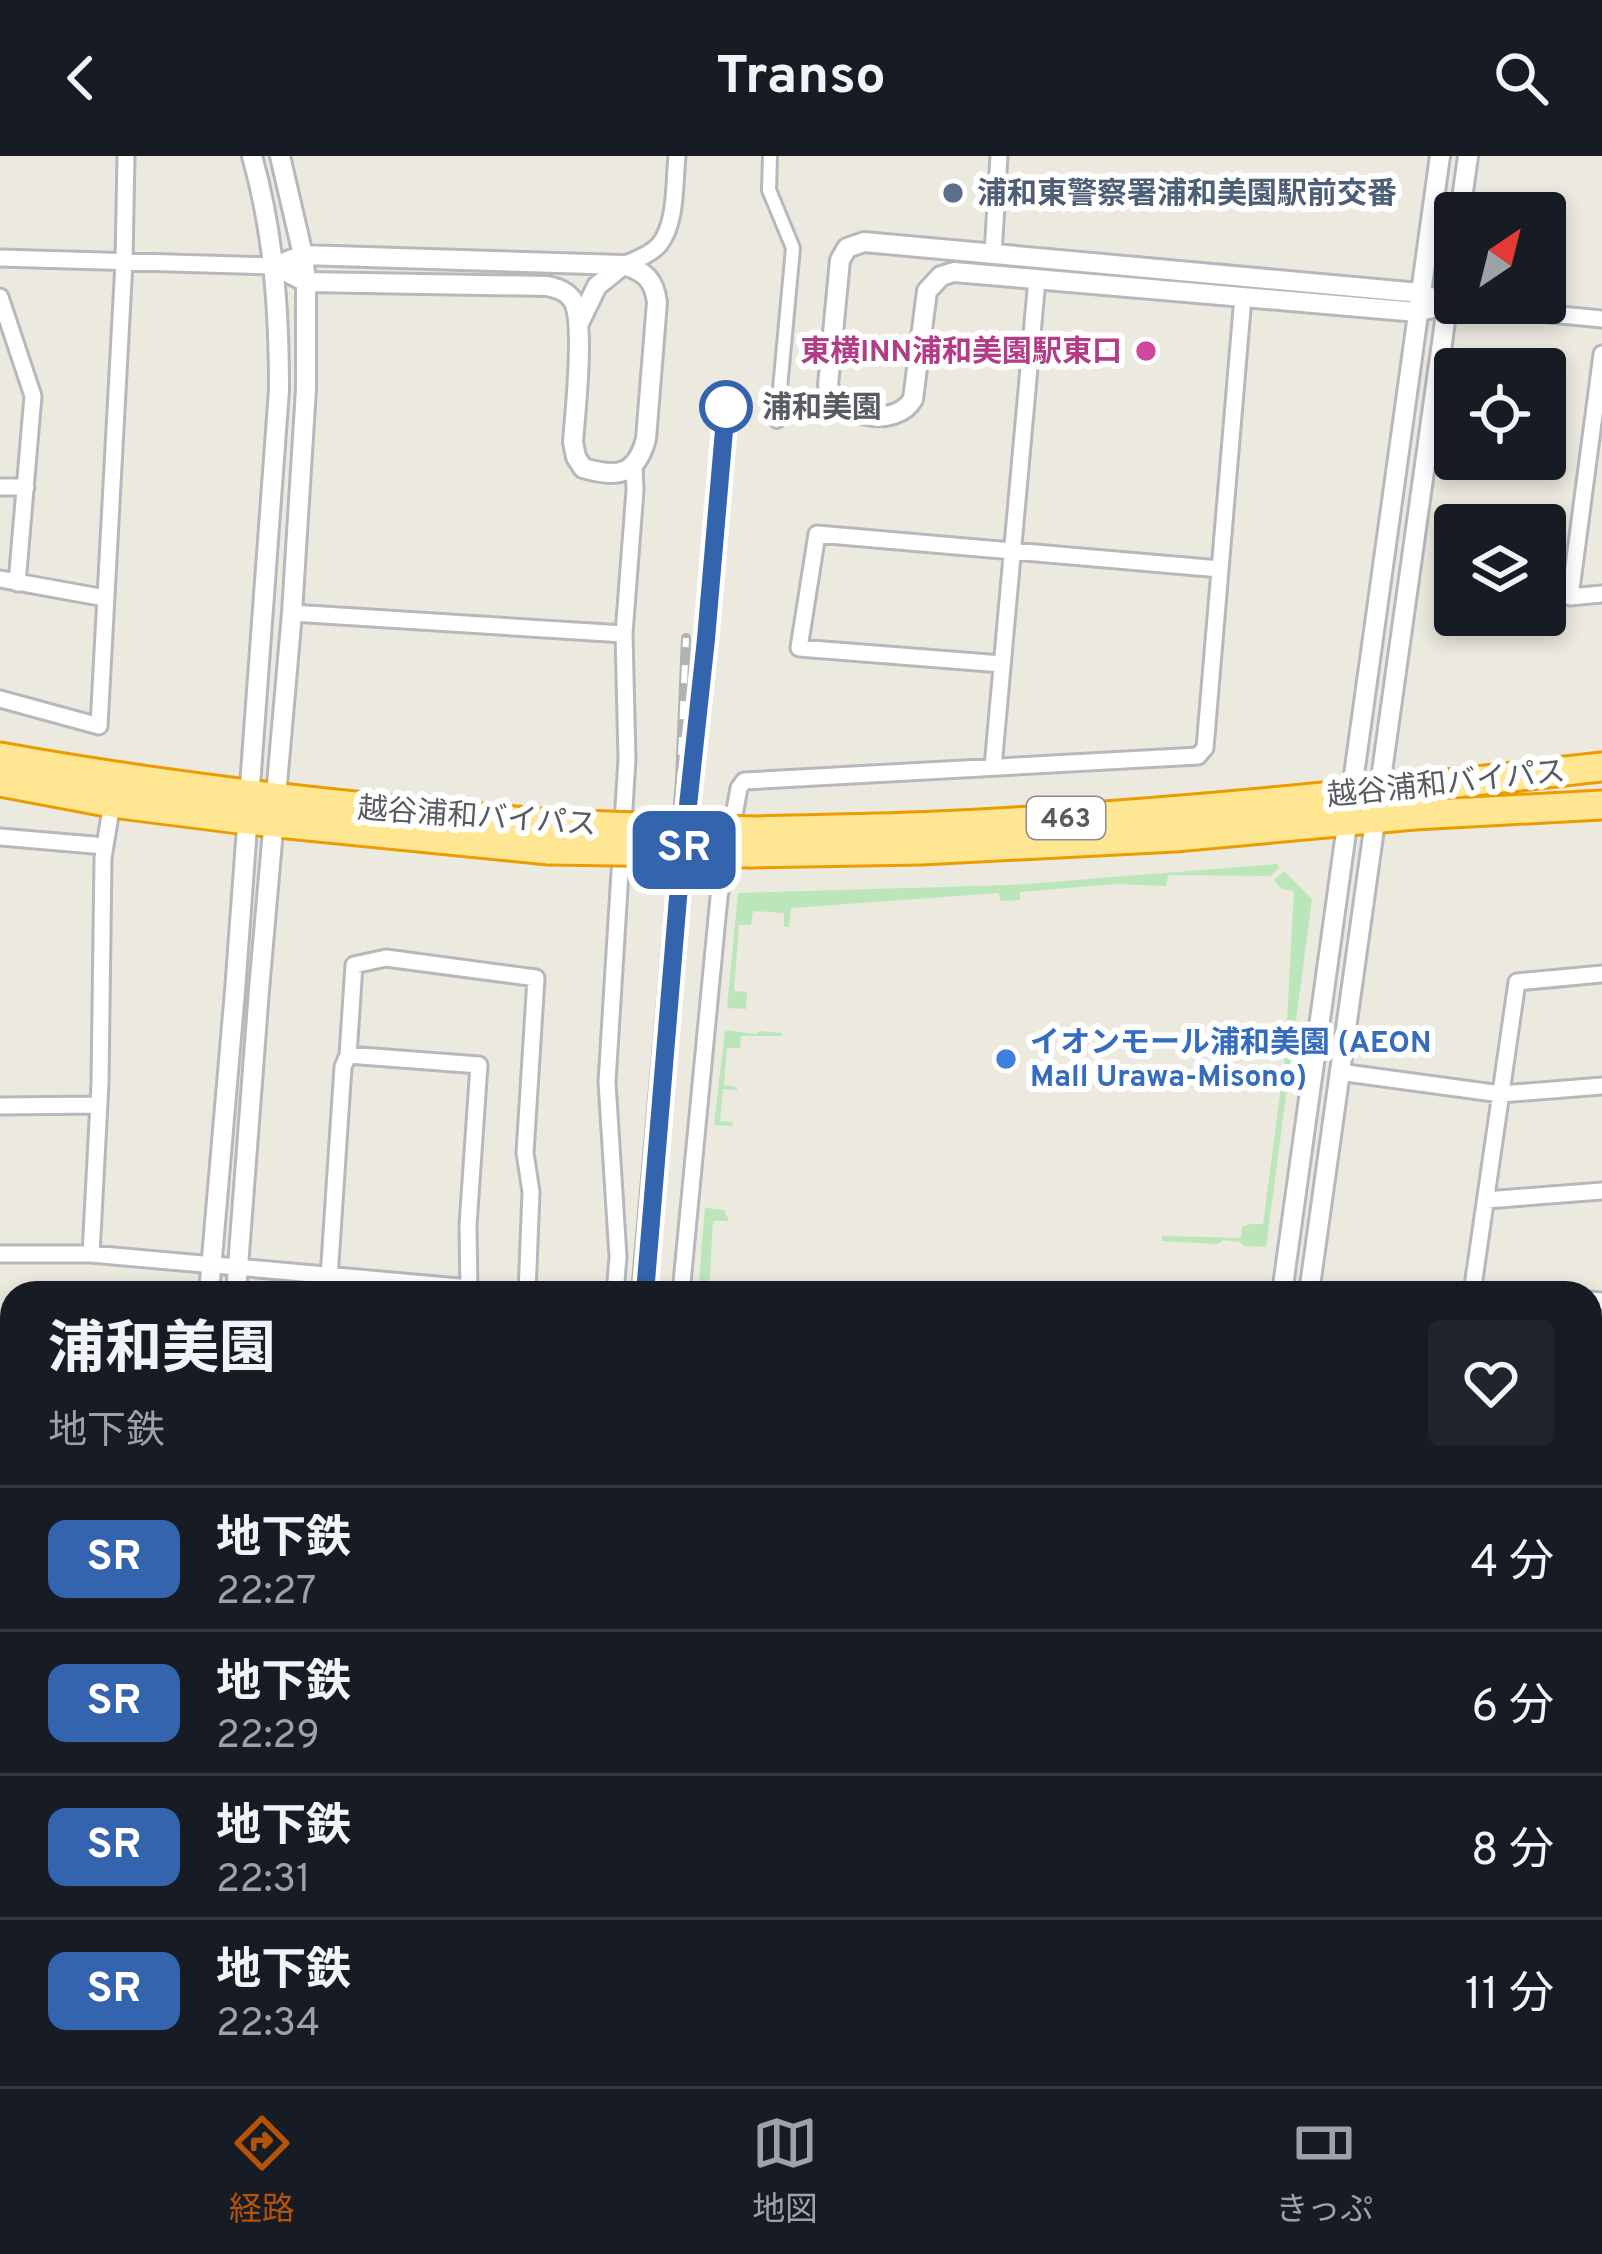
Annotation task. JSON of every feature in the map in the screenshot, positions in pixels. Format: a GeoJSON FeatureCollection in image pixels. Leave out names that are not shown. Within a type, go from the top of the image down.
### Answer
{"type":"FeatureCollection","features":[{"type":"Feature","properties":{"kind":"highway","name":"越谷浦和バイパス"},"geometry":{"type":"LineString","coordinates":[[0,755],[262,809]]}},
{"type":"Feature","properties":{"kind":"highway","name":"越谷浦和バイパス"},"geometry":{"type":"LineString","coordinates":[[0,782],[112,803],[262,809],[550,837],[991,847],[1175,837],[1602,766]]}},
{"type":"Feature","properties":{"kind":"highway"},"geometry":{"type":"LineString","coordinates":[[0,795],[80,797]]}},
{"type":"Feature","properties":{"kind":"highway","name":"越谷浦和バイパス"},"geometry":{"type":"LineString","coordinates":[[1364,807],[1602,805]]}},
{"type":"Feature","properties":{"kind":"street"},"geometry":{"type":"LineString","coordinates":[[0,699],[99,726],[126,156]]}},
{"type":"Feature","properties":{"kind":"street"},"geometry":{"type":"LineString","coordinates":[[237,1281],[259,990],[279,390],[275,266],[252,156]]}},
{"type":"Feature","properties":{"kind":"street"},"geometry":{"type":"LineString","coordinates":[[210,1281],[262,809],[292,613],[306,389],[303,255],[280,156]]}},
{"type":"Feature","properties":{"kind":"street"},"geometry":{"type":"LineString","coordinates":[[578,326],[597,286],[659,244],[670,219],[676,156]]}},
{"type":"Feature","properties":{"kind":"street"},"geometry":{"type":"LineString","coordinates":[[770,156],[769,190],[794,248],[777,421]]}},
{"type":"Feature","properties":{"kind":"street"},"geometry":{"type":"LineString","coordinates":[[993,254],[999,156]]}},
{"type":"Feature","properties":{"kind":"street"},"geometry":{"type":"LineString","coordinates":[[1311,1281],[1339,1072],[1419,302],[1440,156]]}},
{"type":"Feature","properties":{"kind":"street"},"geometry":{"type":"LineString","coordinates":[[1463,192],[1468,156]]}},
{"type":"Feature","properties":{"kind":"street"},"geometry":{"type":"LineString","coordinates":[[1419,302],[864,242],[847,248],[840,260],[828,385],[837,403],[856,412],[887,416],[907,409],[917,382],[927,291],[941,276],[954,272],[1243,297],[1434,303]]}},
{"type":"Feature","properties":{"kind":"street"},"geometry":{"type":"LineString","coordinates":[[0,258],[275,266],[303,255],[638,269],[655,288],[657,302],[642,454],[634,466],[620,473],[583,468],[575,458],[578,326],[574,301],[556,288],[306,282],[275,266]]}},
{"type":"Feature","properties":{"kind":"street"},"geometry":{"type":"LineString","coordinates":[[993,767],[1037,279]]}},
{"type":"Feature","properties":{"kind":"street"},"geometry":{"type":"LineString","coordinates":[[0,297],[33,396],[26,487],[8,581],[105,598]]}},
{"type":"Feature","properties":{"kind":"street"},"geometry":{"type":"LineString","coordinates":[[682,1281],[718,897],[739,788],[744,782],[1198,756],[1205,748],[1243,297]]}},
{"type":"Feature","properties":{"kind":"street"},"geometry":{"type":"LineString","coordinates":[[1566,315],[1602,319]]}},
{"type":"Feature","properties":{"kind":"street"},"geometry":{"type":"LineString","coordinates":[[1284,1281],[1445,324]]}},
{"type":"Feature","properties":{"kind":"street"},"geometry":{"type":"LineString","coordinates":[[1602,354],[1595,459],[1570,597],[1602,594]]}},
{"type":"Feature","properties":{"kind":"street"},"geometry":{"type":"LineString","coordinates":[[616,1281],[607,1082],[627,760],[624,634],[634,466]]}},
{"type":"Feature","properties":{"kind":"street"},"geometry":{"type":"LineString","coordinates":[[0,487],[26,487]]}},
{"type":"Feature","properties":{"kind":"street"},"geometry":{"type":"LineString","coordinates":[[1002,664],[799,648],[817,534],[1220,569]]}},
{"type":"Feature","properties":{"kind":"street"},"geometry":{"type":"LineString","coordinates":[[292,613],[624,634]]}},
{"type":"Feature","properties":{"kind":"street"},"geometry":{"type":"LineString","coordinates":[[91,1254],[105,846],[112,803]]}},
{"type":"Feature","properties":{"kind":"street"},"geometry":{"type":"LineString","coordinates":[[0,837],[105,846]]}},
{"type":"Feature","properties":{"kind":"street"},"geometry":{"type":"LineString","coordinates":[[329,1281],[354,965],[386,958],[536,978],[525,1154],[532,1192],[528,1281]]}},
{"type":"Feature","properties":{"kind":"street"},"geometry":{"type":"LineString","coordinates":[[1476,1281],[1517,982],[1602,974]]}},
{"type":"Feature","properties":{"kind":"street"},"geometry":{"type":"LineString","coordinates":[[348,1055],[479,1064],[469,1281]]}},
{"type":"Feature","properties":{"kind":"street"},"geometry":{"type":"LineString","coordinates":[[1339,1072],[1501,1094],[1602,1086]]}},
{"type":"Feature","properties":{"kind":"street"},"geometry":{"type":"LineString","coordinates":[[0,1106],[98,1105]]}},
{"type":"Feature","properties":{"kind":"street"},"geometry":{"type":"LineString","coordinates":[[1486,1200],[1602,1191]]}},
{"type":"Feature","properties":{"kind":"street"},"geometry":{"type":"LineString","coordinates":[[0,1254],[91,1254],[395,1281]]}},
{"type":"Feature","properties":{"kind":"green space"},"geometry":{"type":"Polygon","coordinates":[[[1280,867],[1270,876],[1168,875],[1166,886],[1117,884],[1020,892],[1020,900],[1000,901],[999,893],[791,908],[789,927],[784,927],[784,913],[753,911],[751,925],[739,925],[734,991],[747,992],[746,1009],[727,1008],[738,893],[1012,885],[1280,867]]]}},
{"type":"Feature","properties":{"kind":"green space"},"geometry":{"type":"Polygon","coordinates":[[[1284,871],[1312,899],[1266,1247],[1223,1240],[1218,1244],[1162,1241],[1162,1236],[1241,1238],[1242,1227],[1263,1224],[1285,1057],[1294,891],[1282,889],[1274,880],[1284,871]]]}},
{"type":"Feature","properties":{"kind":"green space"},"geometry":{"type":"Polygon","coordinates":[[[725,1030],[782,1033],[741,1036],[740,1048],[727,1048],[724,1085],[737,1090],[723,1089],[720,1121],[733,1122],[732,1126],[714,1125],[725,1030]]]}},
{"type":"Feature","properties":{"kind":"green space"},"geometry":{"type":"Polygon","coordinates":[[[705,1208],[724,1210],[729,1221],[713,1221],[710,1281],[699,1281],[705,1208]]]}},
{"type":"Feature","properties":{"kind":"railway"},"geometry":{"type":"LineString","coordinates":[[636,1281],[680,781],[686,638]]}},
{"type":"Feature","properties":{"kind":"railway"},"geometry":{"type":"LineString","coordinates":[[699,708],[706,639]]}},
{"type":"Feature","properties":{"kind":"metro line","name":"SR"},"geometry":{"type":"LineString","coordinates":[[646,1281],[726,407]]}},
{"type":"Feature","properties":{"kind":"place","name":"浦和東警察署浦和美園駅前交番"},"geometry":{"type":"Point","coordinates":[953,193]}},
{"type":"Feature","properties":{"kind":"place","name":"東横INN浦和美園駅東口"},"geometry":{"type":"Point","coordinates":[1146,351]}},
{"type":"Feature","properties":{"kind":"place","name":"浦和美園"},"geometry":{"type":"Point","coordinates":[726,407]}},
{"type":"Feature","properties":{"kind":"place","name":"イオンモール浦和美園 (AEON Mall Urawa-Misono)"},"geometry":{"type":"Point","coordinates":[1006,1059]}}]}
